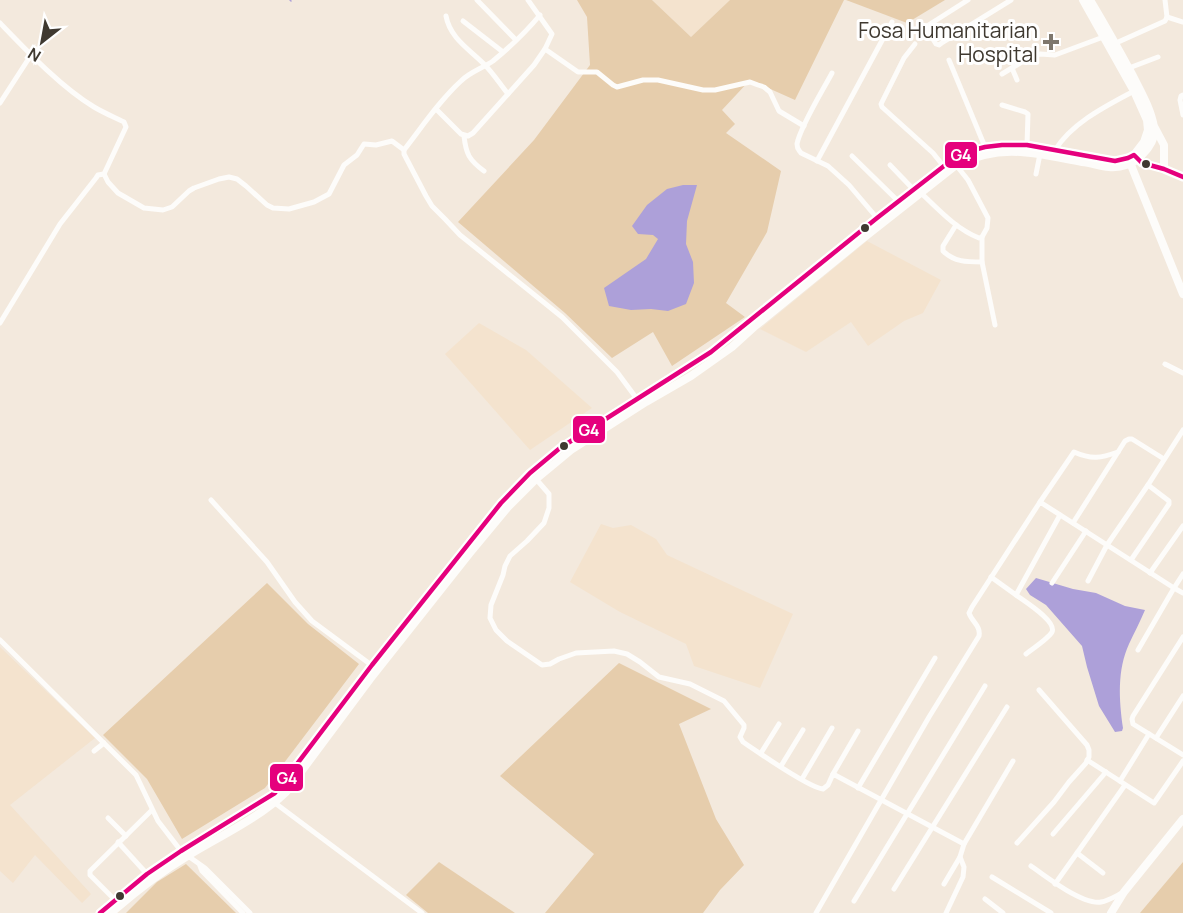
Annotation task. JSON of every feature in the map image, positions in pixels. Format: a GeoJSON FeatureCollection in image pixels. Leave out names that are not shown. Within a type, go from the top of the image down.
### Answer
{"type":"FeatureCollection","features":[{"type":"Feature","properties":{"kind":"main road"},"geometry":{"type":"LineString","coordinates":[[1083,0],[1107,35],[1116,43],[1146,102],[1164,145],[1164,169]]}},
{"type":"Feature","properties":{"kind":"main road"},"geometry":{"type":"LineString","coordinates":[[1090,0],[1147,120],[1148,130],[1144,142],[1133,159]]}},
{"type":"Feature","properties":{"kind":"main road"},"geometry":{"type":"LineString","coordinates":[[945,169],[974,157],[1008,151],[1040,154],[1111,167],[1133,159],[1149,148],[1155,128]]}},
{"type":"Feature","properties":{"kind":"main road"},"geometry":{"type":"LineString","coordinates":[[100,913],[184,853],[275,793],[501,503],[530,473],[571,441],[711,352],[795,289],[966,152],[1002,145],[1026,145],[1115,161],[1133,159]]}},
{"type":"Feature","properties":{"kind":"main road"},"geometry":{"type":"LineString","coordinates":[[1133,159],[1183,294]]}},
{"type":"Feature","properties":{"kind":"main road"},"geometry":{"type":"LineString","coordinates":[[111,913],[119,900],[147,874],[275,803],[286,792],[374,667],[508,507],[536,479],[571,450],[732,347],[877,218],[898,201],[917,191]]}},
{"type":"Feature","properties":{"kind":"main road"},"geometry":{"type":"LineString","coordinates":[[1111,913],[1124,892],[1183,819]]}},
{"type":"Feature","properties":{"kind":"street"},"geometry":{"type":"LineString","coordinates":[[477,0],[516,40]]}},
{"type":"Feature","properties":{"kind":"street"},"geometry":{"type":"LineString","coordinates":[[464,136],[473,133],[534,65],[545,49],[552,34],[528,0]]}},
{"type":"Feature","properties":{"kind":"street"},"geometry":{"type":"LineString","coordinates":[[968,0],[927,26],[936,44],[939,45],[1011,0]]}},
{"type":"Feature","properties":{"kind":"street"},"geometry":{"type":"LineString","coordinates":[[1116,43],[1165,21],[1167,17],[1165,0]]}},
{"type":"Feature","properties":{"kind":"street"},"geometry":{"type":"LineString","coordinates":[[404,150],[463,79],[485,66],[525,33],[540,15]]}},
{"type":"Feature","properties":{"kind":"street"},"geometry":{"type":"LineString","coordinates":[[446,16],[452,33],[485,66],[508,94]]}},
{"type":"Feature","properties":{"kind":"street"},"geometry":{"type":"LineString","coordinates":[[1167,17],[1183,22]]}},
{"type":"Feature","properties":{"kind":"street"},"geometry":{"type":"LineString","coordinates":[[463,21],[502,52]]}},
{"type":"Feature","properties":{"kind":"street"},"geometry":{"type":"LineString","coordinates":[[817,161],[892,22]]}},
{"type":"Feature","properties":{"kind":"street"},"geometry":{"type":"LineString","coordinates":[[0,23],[31,55],[81,98],[125,124],[126,127],[104,174],[96,178],[60,224],[0,323]]}},
{"type":"Feature","properties":{"kind":"street"},"geometry":{"type":"LineString","coordinates":[[1002,74],[1040,54],[1055,55],[1107,35]]}},
{"type":"Feature","properties":{"kind":"street"},"geometry":{"type":"LineString","coordinates":[[915,44],[904,58],[881,104],[933,153],[945,169]]}},
{"type":"Feature","properties":{"kind":"street"},"geometry":{"type":"LineString","coordinates":[[545,49],[578,72],[597,72],[617,87],[643,80],[658,80],[703,90],[715,90],[750,82],[764,87],[770,92],[779,111],[804,126]]}},
{"type":"Feature","properties":{"kind":"street"},"geometry":{"type":"LineString","coordinates":[[0,103],[31,55]]}},
{"type":"Feature","properties":{"kind":"street"},"geometry":{"type":"LineString","coordinates":[[1129,68],[1158,57]]}},
{"type":"Feature","properties":{"kind":"street"},"geometry":{"type":"LineString","coordinates":[[949,60],[985,147]]}},
{"type":"Feature","properties":{"kind":"street"},"geometry":{"type":"LineString","coordinates":[[1012,68],[1017,80]]}},
{"type":"Feature","properties":{"kind":"street"},"geometry":{"type":"LineString","coordinates":[[832,73],[804,126],[797,145],[798,149],[801,153],[828,166],[849,185],[877,218]]}},
{"type":"Feature","properties":{"kind":"street"},"geometry":{"type":"LineString","coordinates":[[1055,150],[1073,129],[1134,91]]}},
{"type":"Feature","properties":{"kind":"street"},"geometry":{"type":"LineString","coordinates":[[1183,95],[1180,100],[1183,115]]}},
{"type":"Feature","properties":{"kind":"street"},"geometry":{"type":"LineString","coordinates":[[1002,105],[1028,114],[1026,145]]}},
{"type":"Feature","properties":{"kind":"street"},"geometry":{"type":"LineString","coordinates":[[436,109],[464,136],[466,153],[484,171]]}},
{"type":"Feature","properties":{"kind":"street"},"geometry":{"type":"LineString","coordinates":[[104,174],[118,193],[144,208],[163,210],[172,207],[189,191],[219,178],[229,177],[237,179],[267,205],[273,208],[289,209],[314,202],[329,194],[344,165],[357,155],[364,144],[376,145],[392,141],[404,150],[405,157],[432,206],[460,235],[562,317],[617,372],[637,399]]}},
{"type":"Feature","properties":{"kind":"street"},"geometry":{"type":"LineString","coordinates":[[1036,174],[1040,154]]}},
{"type":"Feature","properties":{"kind":"street"},"geometry":{"type":"LineString","coordinates":[[852,156],[898,201]]}},
{"type":"Feature","properties":{"kind":"street"},"geometry":{"type":"LineString","coordinates":[[1133,159],[1183,177]]}},
{"type":"Feature","properties":{"kind":"street"},"geometry":{"type":"LineString","coordinates":[[890,165],[956,225],[970,234],[982,237]]}},
{"type":"Feature","properties":{"kind":"street"},"geometry":{"type":"LineString","coordinates":[[956,165],[968,180],[988,218],[987,228],[982,237],[982,262],[994,325]]}},
{"type":"Feature","properties":{"kind":"street"},"geometry":{"type":"LineString","coordinates":[[956,225],[943,251],[954,260],[982,262]]}},
{"type":"Feature","properties":{"kind":"street"},"geometry":{"type":"LineString","coordinates":[[1165,364],[1183,373]]}},
{"type":"Feature","properties":{"kind":"street"},"geometry":{"type":"LineString","coordinates":[[1088,581],[1107,545],[1183,430]]}},
{"type":"Feature","properties":{"kind":"street"},"geometry":{"type":"LineString","coordinates":[[1073,523],[1125,441],[1132,439],[1164,459]]}},
{"type":"Feature","properties":{"kind":"street"},"geometry":{"type":"LineString","coordinates":[[816,913],[929,717],[979,636],[979,628],[969,613],[1040,502],[1074,452],[1087,458],[1096,458],[1118,452]]}},
{"type":"Feature","properties":{"kind":"street"},"geometry":{"type":"LineString","coordinates":[[536,479],[549,495],[548,513],[540,528],[515,551],[507,562],[491,605],[490,618],[496,630],[507,641],[542,665],[576,653],[614,651],[627,654],[659,677],[690,684],[724,701],[744,725],[741,741],[819,789],[824,789],[858,731]]}},
{"type":"Feature","properties":{"kind":"street"},"geometry":{"type":"LineString","coordinates":[[1131,560],[1169,504],[1169,501],[1148,485]]}},
{"type":"Feature","properties":{"kind":"street"},"geometry":{"type":"LineString","coordinates":[[211,500],[267,562],[312,621],[374,667]]}},
{"type":"Feature","properties":{"kind":"street"},"geometry":{"type":"LineString","coordinates":[[1040,502],[1183,593]]}},
{"type":"Feature","properties":{"kind":"street"},"geometry":{"type":"LineString","coordinates":[[1016,595],[1060,515]]}},
{"type":"Feature","properties":{"kind":"street"},"geometry":{"type":"LineString","coordinates":[[1150,573],[1183,526]]}},
{"type":"Feature","properties":{"kind":"street"},"geometry":{"type":"LineString","coordinates":[[1052,584],[1086,531]]}},
{"type":"Feature","properties":{"kind":"street"},"geometry":{"type":"LineString","coordinates":[[1138,650],[1183,574]]}},
{"type":"Feature","properties":{"kind":"street"},"geometry":{"type":"LineString","coordinates":[[991,577],[1049,621],[1052,631],[1026,654]]}},
{"type":"Feature","properties":{"kind":"street"},"geometry":{"type":"LineString","coordinates":[[1182,752],[1133,724],[1132,716],[1183,637]]}},
{"type":"Feature","properties":{"kind":"street"},"geometry":{"type":"LineString","coordinates":[[0,640],[136,775],[158,821],[184,853],[205,868],[250,913]]}},
{"type":"Feature","properties":{"kind":"street"},"geometry":{"type":"LineString","coordinates":[[858,788],[935,658]]}},
{"type":"Feature","properties":{"kind":"street"},"geometry":{"type":"LineString","coordinates":[[854,901],[985,686]]}},
{"type":"Feature","properties":{"kind":"street"},"geometry":{"type":"LineString","coordinates":[[1017,843],[1054,802],[1087,760],[1089,750],[1039,690]]}},
{"type":"Feature","properties":{"kind":"street"},"geometry":{"type":"LineString","coordinates":[[1156,738],[1183,696]]}},
{"type":"Feature","properties":{"kind":"street"},"geometry":{"type":"LineString","coordinates":[[894,889],[1007,707]]}},
{"type":"Feature","properties":{"kind":"street"},"geometry":{"type":"LineString","coordinates":[[760,753],[779,724]]}},
{"type":"Feature","properties":{"kind":"street"},"geometry":{"type":"LineString","coordinates":[[802,780],[832,728]]}},
{"type":"Feature","properties":{"kind":"street"},"geometry":{"type":"LineString","coordinates":[[781,766],[803,730]]}},
{"type":"Feature","properties":{"kind":"street"},"geometry":{"type":"LineString","coordinates":[[1055,884],[1123,783],[1149,734]]}},
{"type":"Feature","properties":{"kind":"street"},"geometry":{"type":"LineString","coordinates":[[94,751],[104,743]]}},
{"type":"Feature","properties":{"kind":"street"},"geometry":{"type":"LineString","coordinates":[[944,884],[960,857],[964,844],[1013,760]]}},
{"type":"Feature","properties":{"kind":"street"},"geometry":{"type":"LineString","coordinates":[[1087,760],[1154,803],[1183,761]]}},
{"type":"Feature","properties":{"kind":"street"},"geometry":{"type":"LineString","coordinates":[[1053,834],[1106,772]]}},
{"type":"Feature","properties":{"kind":"street"},"geometry":{"type":"LineString","coordinates":[[833,774],[964,844]]}},
{"type":"Feature","properties":{"kind":"street"},"geometry":{"type":"LineString","coordinates":[[275,803],[422,913]]}},
{"type":"Feature","properties":{"kind":"street"},"geometry":{"type":"LineString","coordinates":[[119,900],[89,873],[152,810]]}},
{"type":"Feature","properties":{"kind":"street"},"geometry":{"type":"LineString","coordinates":[[108,818],[126,836]]}},
{"type":"Feature","properties":{"kind":"street"},"geometry":{"type":"LineString","coordinates":[[118,842],[147,874]]}},
{"type":"Feature","properties":{"kind":"street"},"geometry":{"type":"LineString","coordinates":[[1077,853],[1103,873]]}},
{"type":"Feature","properties":{"kind":"street"},"geometry":{"type":"LineString","coordinates":[[946,913],[963,877],[964,867],[960,857]]}},
{"type":"Feature","properties":{"kind":"street"},"geometry":{"type":"LineString","coordinates":[[200,865],[202,871],[243,913]]}},
{"type":"Feature","properties":{"kind":"street"},"geometry":{"type":"LineString","coordinates":[[1031,866],[1055,884],[1091,902],[1102,902],[1124,892]]}},
{"type":"Feature","properties":{"kind":"street"},"geometry":{"type":"LineString","coordinates":[[992,877],[1050,913]]}},
{"type":"Feature","properties":{"kind":"street"},"geometry":{"type":"LineString","coordinates":[[984,899],[1004,913]]}},
{"type":"Feature","properties":{"kind":"shaded area"},"geometry":{"type":"Polygon","coordinates":[[[577,0],[652,0],[691,37],[730,0],[844,0],[795,100],[750,80],[722,110],[735,124],[726,133],[781,171],[767,232],[726,303],[745,317],[672,366],[653,332],[612,358],[565,313],[458,222],[534,140],[590,65],[587,17],[577,0]]]}},
{"type":"Feature","properties":{"kind":"shaded area"},"geometry":{"type":"Polygon","coordinates":[[[652,0],[730,0],[691,37],[652,0]]]}},
{"type":"Feature","properties":{"kind":"shaded area"},"geometry":{"type":"Polygon","coordinates":[[[846,0],[945,0],[907,23],[846,0]]]}},
{"type":"Feature","properties":{"kind":"shaded area"},"geometry":{"type":"Polygon","coordinates":[[[683,185],[697,185],[687,221],[686,244],[693,262],[694,283],[686,304],[668,311],[631,310],[609,306],[604,288],[646,259],[658,239],[653,235],[638,234],[632,226],[647,205],[667,189],[683,185]]]}},
{"type":"Feature","properties":{"kind":"shaded area"},"geometry":{"type":"Polygon","coordinates":[[[867,241],[941,280],[923,313],[904,321],[868,346],[851,322],[806,352],[760,329],[867,241]]]}},
{"type":"Feature","properties":{"kind":"shaded area"},"geometry":{"type":"Polygon","coordinates":[[[479,323],[526,350],[592,408],[530,450],[445,354],[479,323]]]}},
{"type":"Feature","properties":{"kind":"shaded area"},"geometry":{"type":"Polygon","coordinates":[[[601,524],[613,528],[631,525],[656,539],[667,555],[793,614],[760,688],[694,666],[686,644],[620,612],[570,582],[601,524]]]}},
{"type":"Feature","properties":{"kind":"shaded area"},"geometry":{"type":"Polygon","coordinates":[[[1036,578],[1096,593],[1125,606],[1145,610],[1122,664],[1120,685],[1122,731],[1115,732],[1099,706],[1082,646],[1046,605],[1030,595],[1026,589],[1036,578]]]}},
{"type":"Feature","properties":{"kind":"shaded area"},"geometry":{"type":"Polygon","coordinates":[[[267,583],[308,624],[359,664],[265,788],[182,839],[147,779],[103,735],[267,583]]]}},
{"type":"Feature","properties":{"kind":"shaded area"},"geometry":{"type":"Polygon","coordinates":[[[0,647],[95,738],[10,805],[91,894],[82,903],[35,855],[13,883],[0,871],[0,647]]]}},
{"type":"Feature","properties":{"kind":"shaded area"},"geometry":{"type":"Polygon","coordinates":[[[619,663],[711,709],[679,724],[716,819],[744,865],[720,890],[703,913],[545,913],[594,854],[500,776],[619,663]]]}},
{"type":"Feature","properties":{"kind":"shaded area"},"geometry":{"type":"Polygon","coordinates":[[[439,862],[515,913],[428,913],[406,895],[439,862]]]}},
{"type":"Feature","properties":{"kind":"shaded area"},"geometry":{"type":"Polygon","coordinates":[[[1183,862],[1183,913],[1140,913],[1183,862]]]}},
{"type":"Feature","properties":{"kind":"shaded area"},"geometry":{"type":"Polygon","coordinates":[[[186,864],[236,913],[126,913],[157,882],[186,864]]]}},
{"type":"Feature","properties":{"kind":"transit line","name":"G4"},"geometry":{"type":"LineString","coordinates":[[100,913],[147,874],[275,793],[372,665],[501,503],[530,473],[560,448],[711,352],[944,166],[966,152],[985,147],[1027,145],[1115,161],[1134,155],[1142,163],[1183,177]]}},
{"type":"Feature","properties":{"kind":"place","name":"Fosa Humanitarian Hospital"},"geometry":{"type":"Point","coordinates":[1051,42]}}]}
